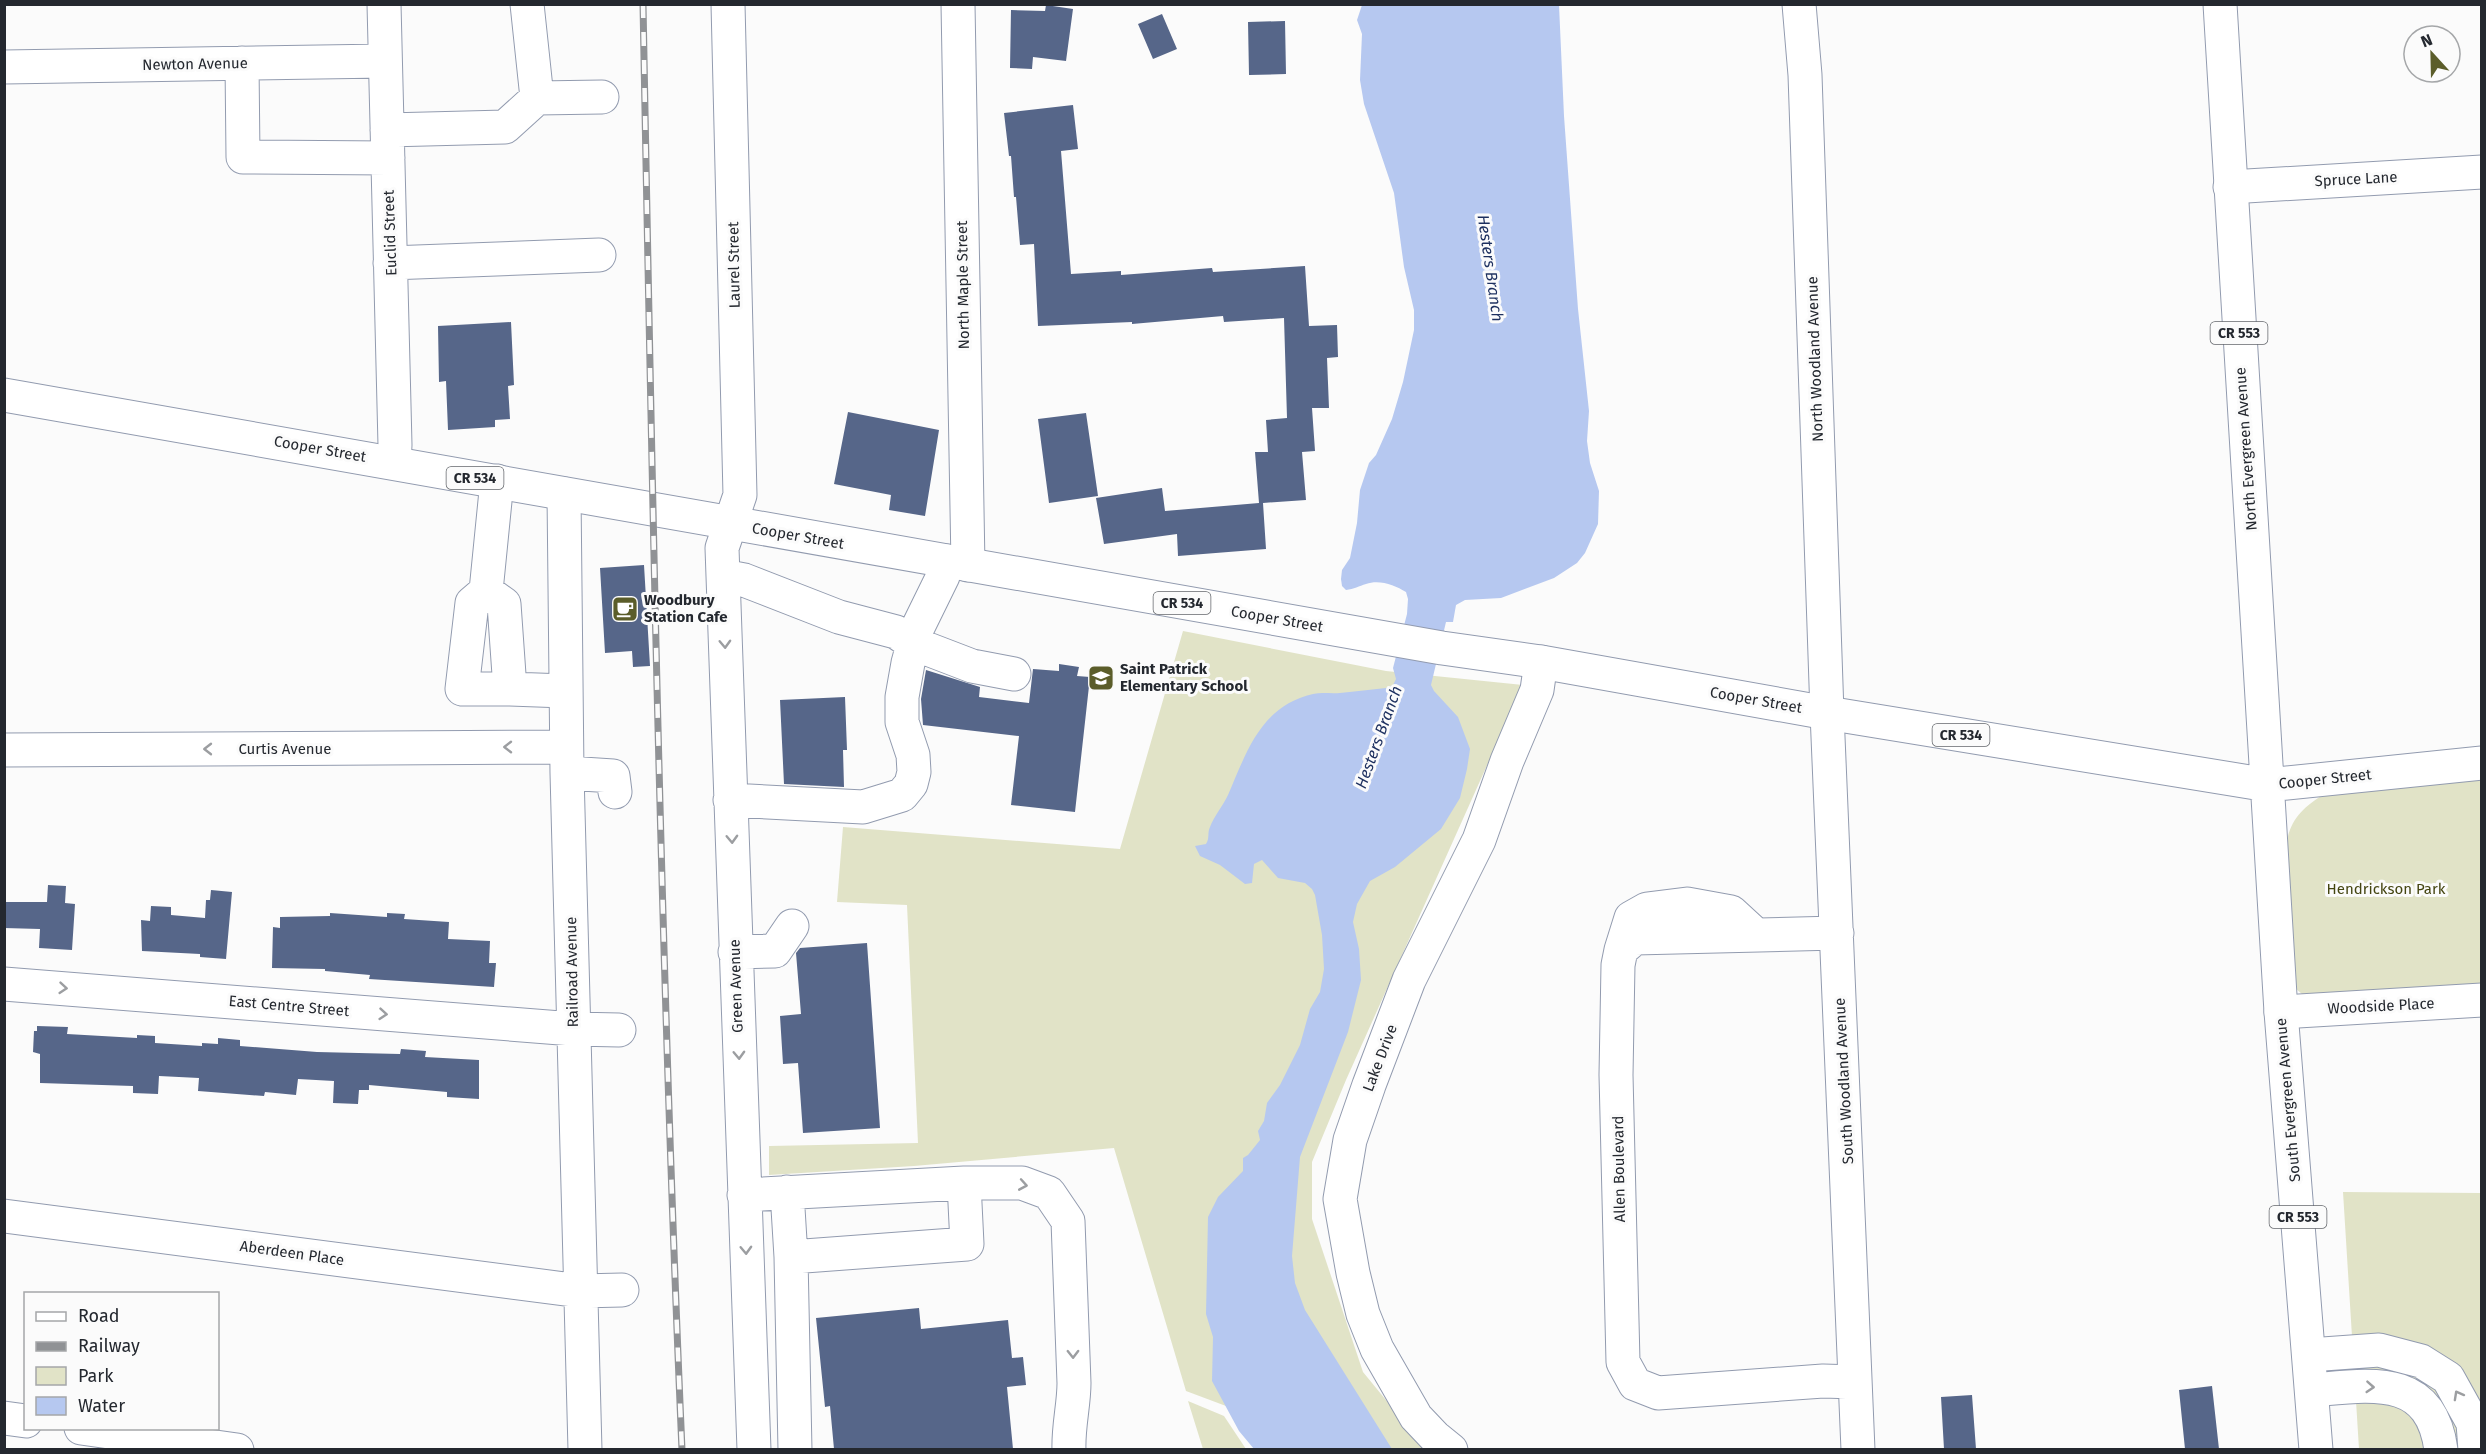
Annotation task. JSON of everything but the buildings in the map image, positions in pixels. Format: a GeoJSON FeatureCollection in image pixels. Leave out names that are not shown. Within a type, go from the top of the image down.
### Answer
{"type":"FeatureCollection","features":[{"type":"Feature","properties":{"kind":"street","name":"Euclid Street"},"geometry":{"type":"LineString","coordinates":[[384,4],[394,462]]}},
{"type":"Feature","properties":{"kind":"street"},"geometry":{"type":"LineString","coordinates":[[527,4],[537,98]]}},
{"type":"Feature","properties":{"kind":"street","name":"Laurel Street"},"geometry":{"type":"LineString","coordinates":[[728,4],[740,495],[730,524]]}},
{"type":"Feature","properties":{"kind":"street","name":"North Maple Street"},"geometry":{"type":"LineString","coordinates":[[957,563],[958,4]]}},
{"type":"Feature","properties":{"kind":"street","name":"North Woodland Avenue"},"geometry":{"type":"LineString","coordinates":[[1799,4],[1806,75],[1827,713]]}},
{"type":"Feature","properties":{"kind":"street","name":"North Evergreen Avenue"},"geometry":{"type":"LineString","coordinates":[[2220,4],[2268,785]]}},
{"type":"Feature","properties":{"kind":"street","name":"Newton Avenue"},"geometry":{"type":"LineString","coordinates":[[4,67],[385,61]]}},
{"type":"Feature","properties":{"kind":"street"},"geometry":{"type":"LineString","coordinates":[[242,63],[243,157],[387,144],[505,127],[537,98],[602,97]]}},
{"type":"Feature","properties":{"kind":"street","name":"Spruce Lane"},"geometry":{"type":"LineString","coordinates":[[2230,186],[2481,171]]}},
{"type":"Feature","properties":{"kind":"street"},"geometry":{"type":"LineString","coordinates":[[390,263],[598,255]]}},
{"type":"Feature","properties":{"kind":"street","name":"Cooper Street"},"geometry":{"type":"LineString","coordinates":[[4,395],[1442,648],[1542,662],[1827,713],[2268,785],[2481,763]]}},
{"type":"Feature","properties":{"kind":"street"},"geometry":{"type":"LineString","coordinates":[[497,482],[486,591],[472,603],[462,689],[566,691]]}},
{"type":"Feature","properties":{"kind":"street","name":"Railroad Avenue"},"geometry":{"type":"LineString","coordinates":[[564,494],[566,760],[585,1449]]}},
{"type":"Feature","properties":{"kind":"street","name":"Green Avenue"},"geometry":{"type":"LineString","coordinates":[[730,524],[722,548],[754,1449]]}},
{"type":"Feature","properties":{"kind":"street"},"geometry":{"type":"LineString","coordinates":[[730,800],[863,807],[902,795],[911,784],[914,772],[912,755],[902,722],[902,697],[912,644],[924,613],[943,576],[957,563]]}},
{"type":"Feature","properties":{"kind":"street"},"geometry":{"type":"LineString","coordinates":[[723,576],[744,580],[839,617],[896,632],[912,644],[972,666],[1014,674]]}},
{"type":"Feature","properties":{"kind":"street"},"geometry":{"type":"LineString","coordinates":[[486,591],[504,603],[510,689]]}},
{"type":"Feature","properties":{"kind":"street","name":"Lake Drive"},"geometry":{"type":"LineString","coordinates":[[1451,1449],[1435,1437],[1416,1417],[1377,1349],[1363,1314],[1340,1199],[1350,1140],[1369,1085],[1409,980],[1479,840],[1507,761],[1537,690],[1542,662]]}},
{"type":"Feature","properties":{"kind":"street","name":"South Woodland Avenue"},"geometry":{"type":"LineString","coordinates":[[1827,713],[1858,1449]]}},
{"type":"Feature","properties":{"kind":"street","name":"Curtis Avenue"},"geometry":{"type":"LineString","coordinates":[[4,750],[566,760],[613,776],[615,792]]}},
{"type":"Feature","properties":{"kind":"street","name":"South Evergreen Avenue"},"geometry":{"type":"LineString","coordinates":[[2268,785],[2281,1012],[2316,1449]]}},
{"type":"Feature","properties":{"kind":"street"},"geometry":{"type":"LineString","coordinates":[[735,952],[775,951],[792,926]]}},
{"type":"Feature","properties":{"kind":"street","name":"Allen Boulevard"},"geometry":{"type":"LineString","coordinates":[[1837,933],[1635,938],[1621,950],[1618,965],[1616,1075],[1623,1362],[1635,1384],[1658,1393],[1855,1382]]}},
{"type":"Feature","properties":{"kind":"street","name":"East Centre Street"},"geometry":{"type":"LineString","coordinates":[[4,984],[573,1029],[620,1030]]}},
{"type":"Feature","properties":{"kind":"street","name":"Woodside Place"},"geometry":{"type":"LineString","coordinates":[[2281,1012],[2481,1000]]}},
{"type":"Feature","properties":{"kind":"street"},"geometry":{"type":"LineString","coordinates":[[744,1195],[964,1183],[1022,1183],[1049,1193],[1068,1221],[1073,1344],[1073,1404],[1068,1427],[1069,1449]]}},
{"type":"Feature","properties":{"kind":"street"},"geometry":{"type":"LineString","coordinates":[[791,1257],[967,1244],[964,1183]]}},
{"type":"Feature","properties":{"kind":"street"},"geometry":{"type":"LineString","coordinates":[[787,1192],[791,1257],[795,1449]]}},
{"type":"Feature","properties":{"kind":"street","name":"Aberdeen Place"},"geometry":{"type":"LineString","coordinates":[[4,1216],[580,1291],[622,1290]]}},
{"type":"Feature","properties":{"kind":"street"},"geometry":{"type":"LineString","coordinates":[[2309,1355],[2379,1350],[2421,1361],[2448,1378],[2473,1423],[2475,1449]]}},
{"type":"Feature","properties":{"kind":"street"},"geometry":{"type":"LineString","coordinates":[[2312,1390],[2363,1386],[2398,1389],[2425,1404],[2439,1431],[2441,1449]]}},
{"type":"Feature","properties":{"kind":"street"},"geometry":{"type":"LineString","coordinates":[[4,1418],[24,1420]]}},
{"type":"Feature","properties":{"kind":"street"},"geometry":{"type":"LineString","coordinates":[[87,1430],[120,1442],[237,1449]]}},
{"type":"Feature","properties":{"kind":"green space"},"geometry":{"type":"Polygon","coordinates":[[[1183,631],[1386,671],[1523,685],[1346,1080],[1312,1162],[1312,1219],[1363,1372],[1426,1449],[1259,1449],[1226,1406],[1186,1391],[1114,1148],[914,1166],[769,1175],[769,1146],[918,1143],[907,905],[837,902],[843,827],[1120,849],[1183,631]]]}},
{"type":"Feature","properties":{"kind":"green space","name":"Hendrickson Park"},"geometry":{"type":"Polygon","coordinates":[[[2481,775],[2481,984],[2302,994],[2295,988],[2287,841],[2291,826],[2299,815],[2321,796],[2481,775]]]}},
{"type":"Feature","properties":{"kind":"green space"},"geometry":{"type":"Polygon","coordinates":[[[2343,1192],[2481,1193],[2481,1449],[2359,1449],[2343,1192]]]}},
{"type":"Feature","properties":{"kind":"green space"},"geometry":{"type":"Polygon","coordinates":[[[1188,1401],[1224,1416],[1246,1449],[1203,1449],[1188,1401]]]}},
{"type":"Feature","properties":{"kind":"water","name":"Hesters Branch"},"geometry":{"type":"Polygon","coordinates":[[[1362,5],[1559,5],[1564,116],[1578,309],[1589,411],[1587,441],[1590,463],[1599,491],[1598,524],[1585,553],[1577,563],[1554,578],[1501,598],[1465,600],[1456,605],[1453,622],[1446,622],[1431,685],[1458,717],[1470,749],[1460,798],[1441,829],[1395,867],[1370,881],[1357,904],[1353,922],[1359,949],[1361,980],[1348,1032],[1300,1157],[1292,1256],[1295,1283],[1305,1310],[1392,1449],[1254,1449],[1239,1431],[1212,1381],[1213,1337],[1206,1314],[1208,1217],[1218,1197],[1243,1171],[1243,1158],[1260,1140],[1258,1131],[1264,1121],[1267,1103],[1280,1085],[1300,1045],[1310,1009],[1320,992],[1324,969],[1322,935],[1315,895],[1305,883],[1278,878],[1262,860],[1254,864],[1252,883],[1245,884],[1220,865],[1200,856],[1195,846],[1206,844],[1209,829],[1258,732],[1280,709],[1295,700],[1313,694],[1386,688],[1393,685],[1396,679],[1393,668],[1407,614],[1406,592],[1381,582],[1346,590],[1342,586],[1341,579],[1342,570],[1350,558],[1357,523],[1360,490],[1369,463],[1376,455],[1392,419],[1414,330],[1414,310],[1404,267],[1394,193],[1364,104],[1360,80],[1362,34],[1357,20],[1362,5]]]}},
{"type":"Feature","properties":{"kind":"railway"},"geometry":{"type":"LineString","coordinates":[[643,4],[663,908],[682,1450]]}},
{"type":"Feature","properties":{"kind":"place","name":"Woodbury Station Cafe"},"geometry":{"type":"Point","coordinates":[625,609]}},
{"type":"Feature","properties":{"kind":"place","name":"Saint Patrick Elementary School"},"geometry":{"type":"Point","coordinates":[1101,678]}}]}
